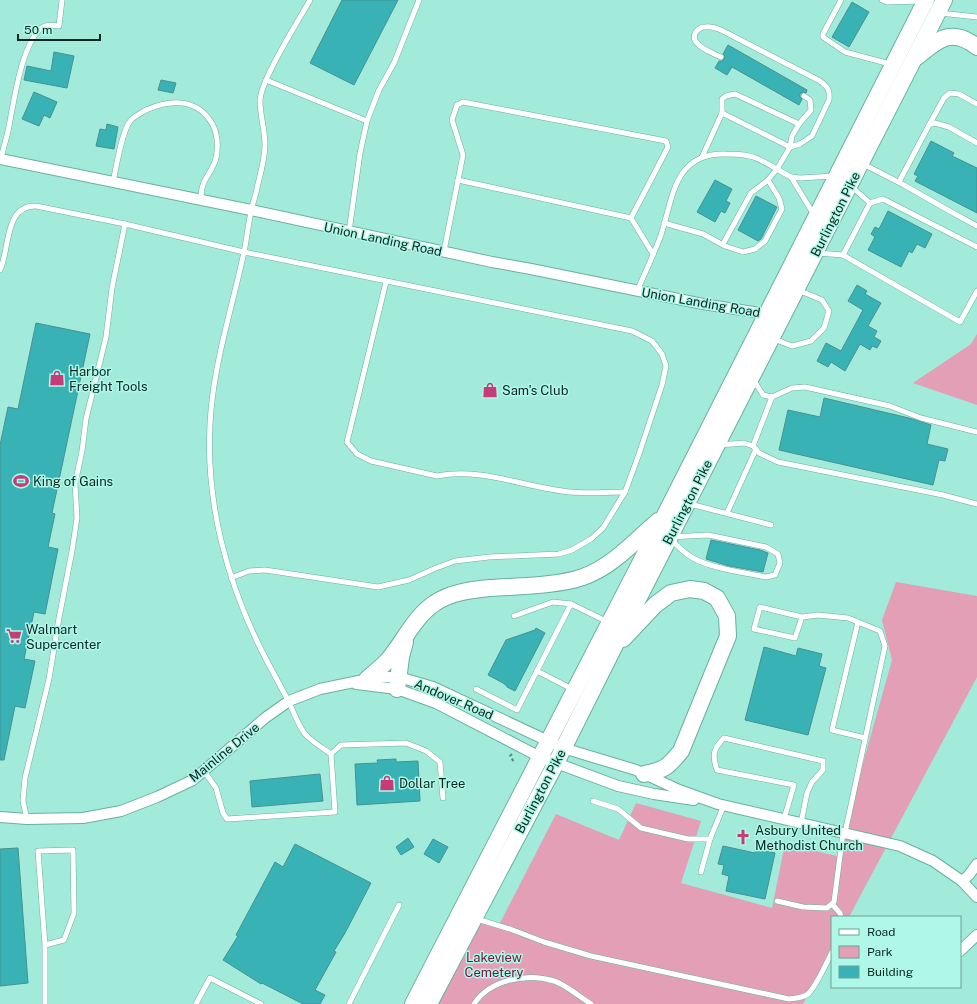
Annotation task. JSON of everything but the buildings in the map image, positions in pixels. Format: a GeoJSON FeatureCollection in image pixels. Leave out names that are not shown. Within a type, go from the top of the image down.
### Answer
{"type":"FeatureCollection","features":[{"type":"Feature","properties":{"kind":"highway","name":"Burlington Pike"},"geometry":{"type":"LineString","coordinates":[[430,1004],[473,918],[556,763],[669,537],[815,253],[843,181],[893,65],[926,0]]}},
{"type":"Feature","properties":{"kind":"highway","name":"Burlington Pike"},"geometry":{"type":"LineString","coordinates":[[413,1004],[816,218],[843,181],[861,163],[941,6]]}},
{"type":"Feature","properties":{"kind":"highway"},"geometry":{"type":"LineString","coordinates":[[913,60],[932,44],[944,38],[958,37],[970,41],[977,47]]}},
{"type":"Feature","properties":{"kind":"highway"},"geometry":{"type":"LineString","coordinates":[[367,679],[389,659],[418,619],[435,603],[453,594],[473,590],[566,582],[584,577],[601,569],[616,558],[665,515]]}},
{"type":"Feature","properties":{"kind":"highway"},"geometry":{"type":"LineString","coordinates":[[611,652],[655,605],[671,593],[690,589],[704,591],[717,598],[727,616],[728,636],[681,751],[669,765],[658,771],[644,774]]}},
{"type":"Feature","properties":{"kind":"highway"},"geometry":{"type":"LineString","coordinates":[[398,683],[401,657],[407,633]]}},
{"type":"Feature","properties":{"kind":"street","name":"Union Landing Road"},"geometry":{"type":"LineString","coordinates":[[0,159],[251,210],[349,232],[638,292],[767,314]]}},
{"type":"Feature","properties":{"kind":"street","name":"Andover Road"},"geometry":{"type":"LineString","coordinates":[[350,684],[378,677],[398,683],[540,758],[618,786],[654,794],[721,804]]}},
{"type":"Feature","properties":{"kind":"street","name":"Andover Road"},"geometry":{"type":"LineString","coordinates":[[350,684],[398,683],[433,687],[563,748],[636,770],[698,797],[721,804],[900,846],[933,861],[962,881],[977,897]]}},
{"type":"Feature","properties":{"kind":"street","name":"Mainline Drive"},"geometry":{"type":"LineString","coordinates":[[0,817],[27,819],[83,818],[121,811],[157,797],[193,780],[265,718],[289,702],[320,689],[350,684]]}},
{"type":"Feature","properties":{"kind":"street"},"geometry":{"type":"LineString","coordinates":[[962,881],[977,864]]}},
{"type":"Feature","properties":{"kind":"street"},"geometry":{"type":"LineString","coordinates":[[961,950],[977,935]]}},
{"type":"Feature","properties":{"kind":"lane"},"geometry":{"type":"LineString","coordinates":[[0,159],[24,59],[39,29],[49,25],[59,26],[62,0]]}},
{"type":"Feature","properties":{"kind":"lane"},"geometry":{"type":"LineString","coordinates":[[204,771],[216,788],[223,813],[227,819],[335,812],[331,754],[303,733],[289,702],[244,614],[231,578],[214,512],[210,478],[209,443],[214,391],[226,329],[244,252],[251,210],[257,191],[265,146],[260,99],[266,80],[310,0]]}},
{"type":"Feature","properties":{"kind":"lane"},"geometry":{"type":"LineString","coordinates":[[349,232],[360,153],[367,121],[378,90],[394,63],[419,0]]}},
{"type":"Feature","properties":{"kind":"lane"},"geometry":{"type":"LineString","coordinates":[[841,0],[823,34],[823,37],[845,52],[893,65]]}},
{"type":"Feature","properties":{"kind":"lane"},"geometry":{"type":"LineString","coordinates":[[884,1],[926,0]]}},
{"type":"Feature","properties":{"kind":"lane"},"geometry":{"type":"LineString","coordinates":[[941,6],[976,15]]}},
{"type":"Feature","properties":{"kind":"lane"},"geometry":{"type":"LineString","coordinates":[[721,57],[704,49],[697,43],[694,39],[695,33],[698,29],[712,27],[721,30],[820,81],[828,88],[830,94],[829,100],[812,136],[800,144],[790,147],[722,113]]}},
{"type":"Feature","properties":{"kind":"lane"},"geometry":{"type":"LineString","coordinates":[[266,80],[367,121]]}},
{"type":"Feature","properties":{"kind":"lane"},"geometry":{"type":"LineString","coordinates":[[899,182],[944,98],[950,93],[959,94],[977,104]]}},
{"type":"Feature","properties":{"kind":"lane"},"geometry":{"type":"LineString","coordinates":[[702,157],[722,113],[722,99],[726,96],[735,94],[799,124]]}},
{"type":"Feature","properties":{"kind":"lane"},"geometry":{"type":"LineString","coordinates":[[723,244],[751,193],[768,180],[776,169],[790,147],[792,136],[799,124],[811,110],[810,100],[804,96]]}},
{"type":"Feature","properties":{"kind":"lane"},"geometry":{"type":"LineString","coordinates":[[113,182],[124,136],[130,121],[141,113],[156,106],[182,102],[196,106],[206,115],[214,126],[217,139],[217,151],[214,166],[202,187],[201,200]]}},
{"type":"Feature","properties":{"kind":"lane"},"geometry":{"type":"LineString","coordinates":[[444,252],[463,155],[452,120],[457,105],[463,102],[666,141],[668,147],[631,218]]}},
{"type":"Feature","properties":{"kind":"lane"},"geometry":{"type":"LineString","coordinates":[[929,125],[935,123],[949,127],[977,143]]}},
{"type":"Feature","properties":{"kind":"lane"},"geometry":{"type":"LineString","coordinates":[[638,292],[661,235],[672,192],[687,166],[702,157],[719,154],[738,154],[756,158],[791,177],[843,181],[870,203]]}},
{"type":"Feature","properties":{"kind":"lane"},"geometry":{"type":"LineString","coordinates":[[861,163],[899,182],[977,226]]}},
{"type":"Feature","properties":{"kind":"lane"},"geometry":{"type":"LineString","coordinates":[[791,177],[816,218]]}},
{"type":"Feature","properties":{"kind":"lane"},"geometry":{"type":"LineString","coordinates":[[458,180],[631,218],[653,254]]}},
{"type":"Feature","properties":{"kind":"lane"},"geometry":{"type":"LineString","coordinates":[[664,223],[703,234],[743,252],[755,249],[765,241],[782,209],[779,198],[771,188],[768,180]]}},
{"type":"Feature","properties":{"kind":"lane"},"geometry":{"type":"LineString","coordinates":[[843,255],[870,203],[883,199],[977,247]]}},
{"type":"Feature","properties":{"kind":"lane"},"geometry":{"type":"LineString","coordinates":[[0,270],[13,218],[20,210],[28,206],[36,206],[125,224],[244,252],[386,282],[632,331],[652,341],[662,354],[666,366],[662,385],[625,492],[603,528],[595,536],[572,550],[559,554],[489,557],[455,561],[409,580],[378,587],[265,570],[249,571],[231,578]]}},
{"type":"Feature","properties":{"kind":"lane"},"geometry":{"type":"LineString","coordinates":[[27,819],[23,802],[25,778],[49,679],[58,618],[72,551],[76,518],[75,484],[82,451],[86,419],[106,337],[112,288],[125,224]]}},
{"type":"Feature","properties":{"kind":"lane"},"geometry":{"type":"LineString","coordinates":[[815,253],[843,255],[960,322],[977,291]]}},
{"type":"Feature","properties":{"kind":"lane"},"geometry":{"type":"LineString","coordinates":[[386,282],[347,442],[357,454],[371,461],[437,476],[448,474],[469,474],[570,492],[625,492]]}},
{"type":"Feature","properties":{"kind":"lane"},"geometry":{"type":"LineString","coordinates":[[771,338],[792,346],[811,341],[824,328],[829,311],[822,300],[796,289]]}},
{"type":"Feature","properties":{"kind":"lane"},"geometry":{"type":"LineString","coordinates":[[751,377],[763,395],[772,397],[792,388],[805,387],[890,406],[921,418],[977,432]]}},
{"type":"Feature","properties":{"kind":"lane"},"geometry":{"type":"LineString","coordinates":[[727,513],[754,448],[772,397]]}},
{"type":"Feature","properties":{"kind":"lane"},"geometry":{"type":"LineString","coordinates":[[716,446],[744,443],[778,462],[943,495],[977,504]]}},
{"type":"Feature","properties":{"kind":"lane"},"geometry":{"type":"LineString","coordinates":[[687,503],[771,525]]}},
{"type":"Feature","properties":{"kind":"lane"},"geometry":{"type":"LineString","coordinates":[[708,535],[766,547],[778,554],[780,563],[775,575],[766,577],[703,563],[692,558],[677,546],[669,537],[708,535]]}},
{"type":"Feature","properties":{"kind":"lane"},"geometry":{"type":"LineString","coordinates":[[514,616],[553,602],[571,604],[609,622]]}},
{"type":"Feature","properties":{"kind":"lane"},"geometry":{"type":"LineString","coordinates":[[476,688],[517,710],[571,604]]}},
{"type":"Feature","properties":{"kind":"lane"},"geometry":{"type":"LineString","coordinates":[[777,901],[803,907],[827,908],[834,902],[844,833],[885,646],[880,631],[848,618],[818,614],[802,617],[760,607],[754,629],[795,638],[802,617]]}},
{"type":"Feature","properties":{"kind":"lane"},"geometry":{"type":"LineString","coordinates":[[858,622],[832,730],[865,738]]}},
{"type":"Feature","properties":{"kind":"lane"},"geometry":{"type":"LineString","coordinates":[[537,671],[575,690]]}},
{"type":"Feature","properties":{"kind":"lane"},"geometry":{"type":"LineString","coordinates":[[784,819],[794,785],[717,770],[714,759],[717,746],[724,738],[823,761],[823,770],[812,782],[807,793],[801,823]]}},
{"type":"Feature","properties":{"kind":"lane"},"geometry":{"type":"LineString","coordinates":[[331,754],[341,745],[406,743],[426,752],[440,762],[443,798]]}},
{"type":"Feature","properties":{"kind":"lane"},"geometry":{"type":"LineString","coordinates":[[593,801],[618,809],[641,828],[688,838],[710,839]]}},
{"type":"Feature","properties":{"kind":"lane"},"geometry":{"type":"LineString","coordinates":[[701,872],[721,804]]}},
{"type":"Feature","properties":{"kind":"lane"},"geometry":{"type":"LineString","coordinates":[[45,945],[64,940],[74,913],[73,850],[38,851],[45,945],[45,1004]]}},
{"type":"Feature","properties":{"kind":"lane"},"geometry":{"type":"LineString","coordinates":[[832,904],[841,916]]}},
{"type":"Feature","properties":{"kind":"lane"},"geometry":{"type":"LineString","coordinates":[[349,1004],[399,905]]}},
{"type":"Feature","properties":{"kind":"lane"},"geometry":{"type":"LineString","coordinates":[[473,918],[591,956],[789,999],[802,997],[808,994],[831,954]]}},
{"type":"Feature","properties":{"kind":"lane"},"geometry":{"type":"LineString","coordinates":[[474,1004],[478,998],[498,984],[528,976],[555,981],[591,1004]]}},
{"type":"Feature","properties":{"kind":"lane"},"geometry":{"type":"LineString","coordinates":[[196,1004],[210,978],[261,1004]]}},
{"type":"Feature","properties":{"kind":"path"},"geometry":{"type":"LineString","coordinates":[[510,756],[514,762]]}},
{"type":"Feature","properties":{"kind":"green space"},"geometry":{"type":"Polygon","coordinates":[[[977,334],[977,405],[913,383],[971,344],[977,334]]]}},
{"type":"Feature","properties":{"kind":"green space","name":"Lakeview Cemetery"},"geometry":{"type":"Polygon","coordinates":[[[896,582],[977,596],[977,677],[850,916],[831,916],[831,951],[803,1004],[429,1004],[473,918],[499,925],[556,814],[619,840],[636,803],[701,821],[681,883],[772,908],[785,844],[837,856],[892,660],[882,620],[896,582]]]}},
{"type":"Feature","properties":{"kind":"place","name":"Harbor Freight Tools"},"geometry":{"type":"Point","coordinates":[57,378]}},
{"type":"Feature","properties":{"kind":"place","name":"Sam's Club"},"geometry":{"type":"Point","coordinates":[490,390]}},
{"type":"Feature","properties":{"kind":"place","name":"King of Gains"},"geometry":{"type":"Point","coordinates":[21,481]}},
{"type":"Feature","properties":{"kind":"place","name":"Walmart Supercenter"},"geometry":{"type":"Point","coordinates":[14,636]}},
{"type":"Feature","properties":{"kind":"place","name":"Dollar Tree"},"geometry":{"type":"Point","coordinates":[387,783]}},
{"type":"Feature","properties":{"kind":"place","name":"Asbury United Methodist Church"},"geometry":{"type":"Point","coordinates":[743,837]}}]}
